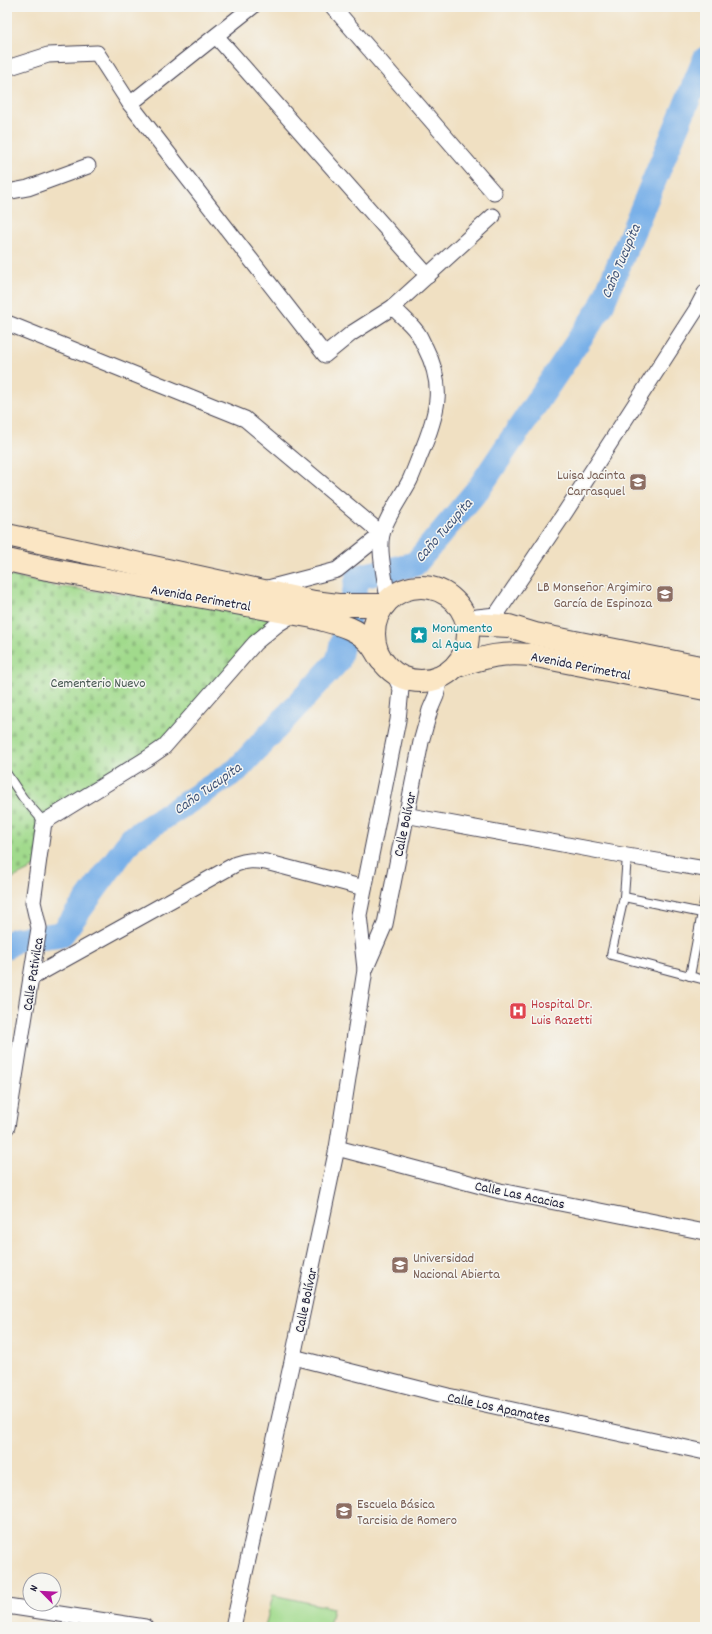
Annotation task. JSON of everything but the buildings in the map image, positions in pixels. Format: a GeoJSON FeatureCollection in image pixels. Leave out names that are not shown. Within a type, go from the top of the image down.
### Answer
{"type":"FeatureCollection","features":[{"type":"Feature","properties":{"kind":"street"},"geometry":{"type":"LineString","coordinates":[[130,104],[252,7]]}},
{"type":"Feature","properties":{"kind":"street"},"geometry":{"type":"LineString","coordinates":[[333,7],[494,193]]}},
{"type":"Feature","properties":{"kind":"street"},"geometry":{"type":"LineString","coordinates":[[216,36],[428,276]]}},
{"type":"Feature","properties":{"kind":"street"},"geometry":{"type":"LineString","coordinates":[[7,68],[48,55],[97,53],[130,104],[325,355],[352,333],[392,307],[493,216]]}},
{"type":"Feature","properties":{"kind":"street"},"geometry":{"type":"LineString","coordinates":[[7,192],[28,188],[88,166]]}},
{"type":"Feature","properties":{"kind":"street"},"geometry":{"type":"LineString","coordinates":[[467,621],[496,615],[566,511],[696,310],[705,293]]}},
{"type":"Feature","properties":{"kind":"street"},"geometry":{"type":"LineString","coordinates":[[386,602],[386,577],[381,558],[382,534],[396,503],[410,480],[422,451],[433,424],[438,397],[436,373],[417,331],[392,307]]}},
{"type":"Feature","properties":{"kind":"street"},"geometry":{"type":"LineString","coordinates":[[7,323],[245,419],[382,534]]}},
{"type":"Feature","properties":{"kind":"street"},"geometry":{"type":"LineString","coordinates":[[260,590],[337,570],[382,534]]}},
{"type":"Feature","properties":{"kind":"street","name":"Avenida Perimetral"},"geometry":{"type":"LineString","coordinates":[[7,535],[314,602],[359,632],[370,642],[387,667]]}},
{"type":"Feature","properties":{"kind":"street","name":"Avenida Perimetral"},"geometry":{"type":"LineString","coordinates":[[7,560],[313,617],[339,619],[360,605],[386,602]]}},
{"type":"Feature","properties":{"kind":"street"},"geometry":{"type":"LineString","coordinates":[[423,587],[436,589],[451,597],[460,606],[467,621],[469,639],[465,654],[448,672],[428,682],[416,682],[405,679],[387,667],[374,641],[374,632],[379,613],[386,602],[395,595],[410,588],[423,587]]}},
{"type":"Feature","properties":{"kind":"street"},"geometry":{"type":"LineString","coordinates":[[44,822],[152,756],[164,747],[255,644],[278,624],[294,614]]}},
{"type":"Feature","properties":{"kind":"street","name":"Avenida Perimetral"},"geometry":{"type":"LineString","coordinates":[[467,621],[508,626],[535,634],[705,668]]}},
{"type":"Feature","properties":{"kind":"street","name":"Avenida Perimetral"},"geometry":{"type":"LineString","coordinates":[[448,672],[495,654],[513,653],[525,654],[705,689]]}},
{"type":"Feature","properties":{"kind":"street","name":"Calle Bolívar"},"geometry":{"type":"LineString","coordinates":[[365,970],[359,915],[398,720],[401,689],[387,667]]}},
{"type":"Feature","properties":{"kind":"street","name":"Calle Bolívar"},"geometry":{"type":"LineString","coordinates":[[233,1627],[293,1357],[337,1148],[365,970],[384,924],[405,815],[425,724],[436,696],[448,672]]}},
{"type":"Feature","properties":{"kind":"street"},"geometry":{"type":"LineString","coordinates":[[405,815],[705,869]]}},
{"type":"Feature","properties":{"kind":"street","name":"Calle Pativilca"},"geometry":{"type":"LineString","coordinates":[[7,1127],[40,928],[33,902],[44,822]]}},
{"type":"Feature","properties":{"kind":"street"},"geometry":{"type":"LineString","coordinates":[[31,978],[236,864],[246,860],[266,862],[364,888]]}},
{"type":"Feature","properties":{"kind":"street","name":"Calle Las Acacias"},"geometry":{"type":"LineString","coordinates":[[337,1148],[500,1191],[705,1232]]}},
{"type":"Feature","properties":{"kind":"street","name":"Calle Los Apamates"},"geometry":{"type":"LineString","coordinates":[[293,1357],[448,1396],[705,1452]]}},
{"type":"Feature","properties":{"kind":"street"},"geometry":{"type":"LineString","coordinates":[[7,1606],[118,1625],[145,1627]]}},
{"type":"Feature","properties":{"kind":"lane"},"geometry":{"type":"LineString","coordinates":[[7,774],[23,798],[44,822]]}},
{"type":"Feature","properties":{"kind":"lane"},"geometry":{"type":"LineString","coordinates":[[627,856],[624,897],[611,955],[705,980]]}},
{"type":"Feature","properties":{"kind":"lane"},"geometry":{"type":"LineString","coordinates":[[624,897],[702,913]]}},
{"type":"Feature","properties":{"kind":"lane"},"geometry":{"type":"LineString","coordinates":[[690,976],[705,897]]}},
{"type":"Feature","properties":{"kind":"green space","name":"Cementerio Nuevo"},"geometry":{"type":"Polygon","coordinates":[[[7,575],[53,586],[294,614],[176,733],[45,822],[39,865],[7,881],[7,575]]]}},
{"type":"Feature","properties":{"kind":"green space"},"geometry":{"type":"Polygon","coordinates":[[[273,1595],[333,1608],[329,1627],[265,1627],[273,1595]]]}},
{"type":"Feature","properties":{"kind":"waterway","name":"Caño Tucupita"},"geometry":{"type":"LineString","coordinates":[[7,946],[15,940],[62,934],[132,838],[237,770],[338,661],[358,577],[415,564],[479,488],[601,307],[705,59]]}},
{"type":"Feature","properties":{"kind":"place","name":"Luisa Jacinta Carrasquel"},"geometry":{"type":"Point","coordinates":[638,482]}},
{"type":"Feature","properties":{"kind":"place","name":"LB Monseñor Argimiro García de Espinoza"},"geometry":{"type":"Point","coordinates":[665,594]}},
{"type":"Feature","properties":{"kind":"place","name":"Monumento al Agua"},"geometry":{"type":"Point","coordinates":[419,635]}},
{"type":"Feature","properties":{"kind":"place","name":"Hospital Dr. Luis Razetti"},"geometry":{"type":"Point","coordinates":[518,1011]}},
{"type":"Feature","properties":{"kind":"place","name":"Universidad Nacional Abierta"},"geometry":{"type":"Point","coordinates":[400,1265]}},
{"type":"Feature","properties":{"kind":"place","name":"Escuela Básica Tarcisia de Romero"},"geometry":{"type":"Point","coordinates":[344,1511]}}]}
